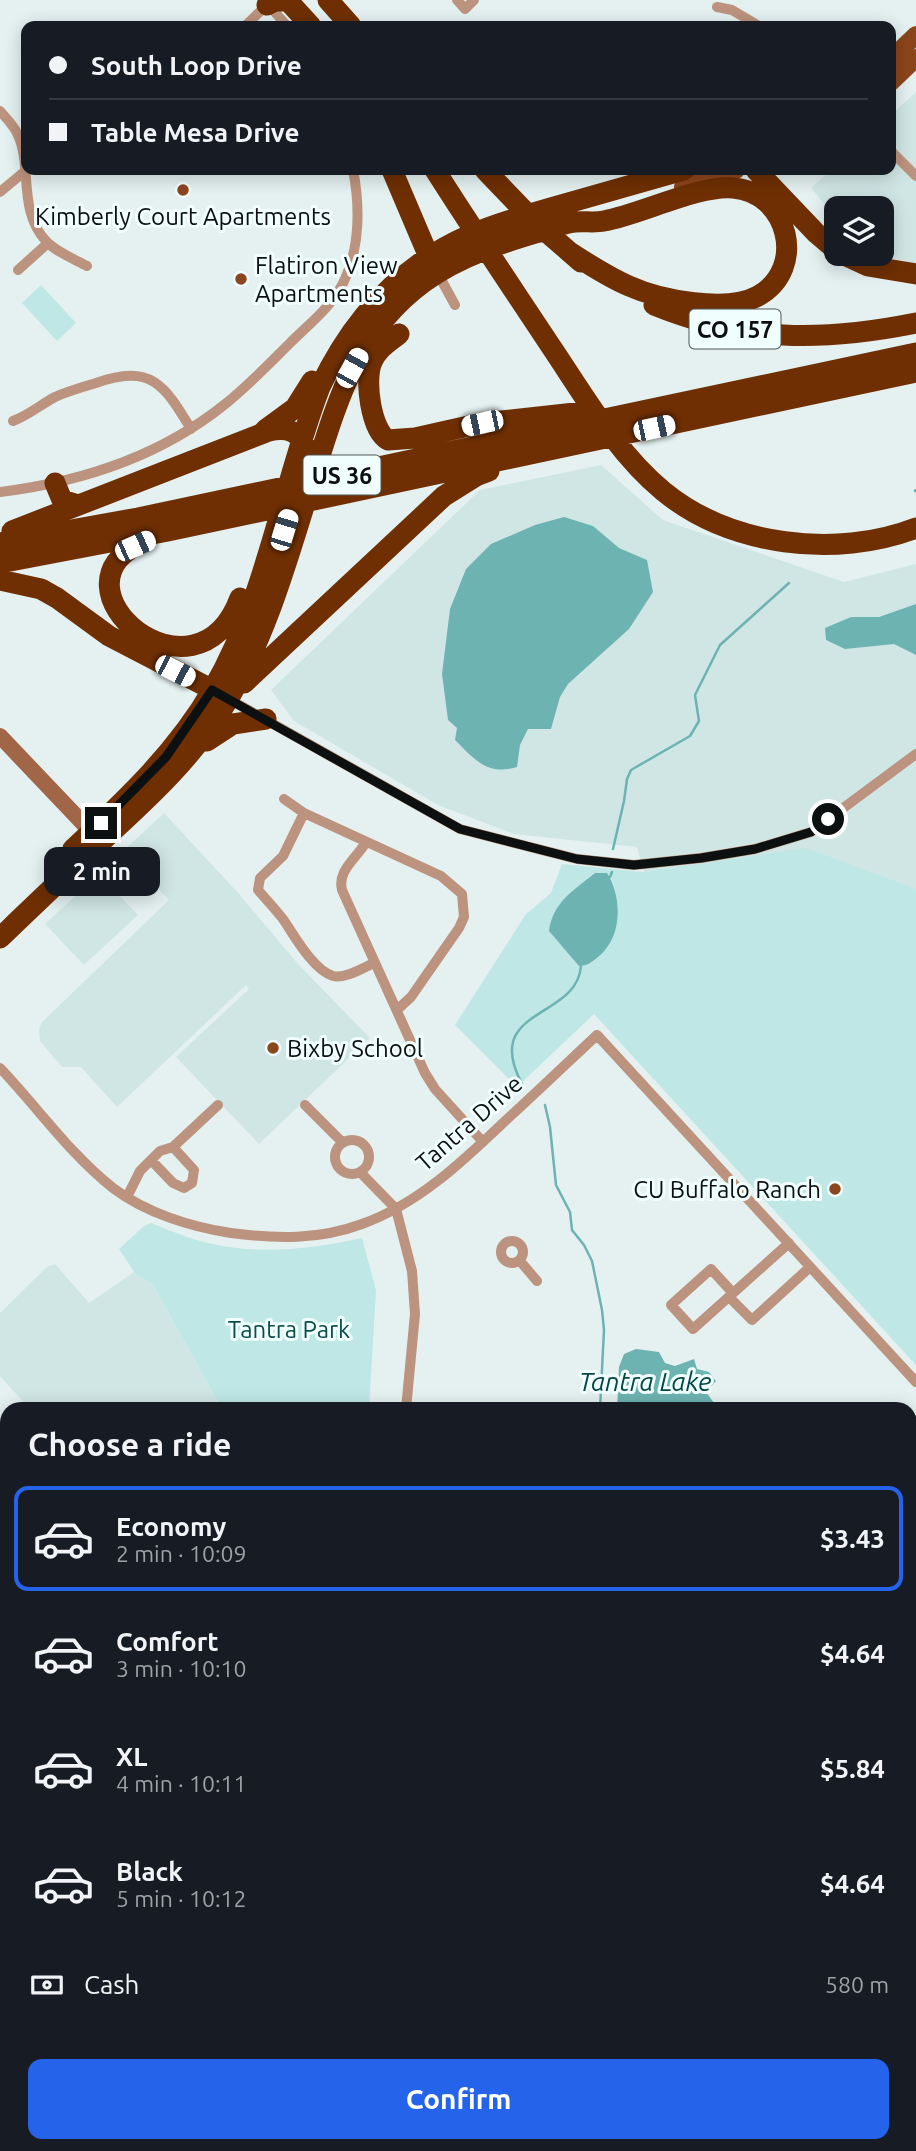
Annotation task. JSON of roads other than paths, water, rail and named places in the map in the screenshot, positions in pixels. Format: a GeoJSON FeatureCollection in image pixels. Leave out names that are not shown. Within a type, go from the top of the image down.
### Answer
{"type":"FeatureCollection","features":[{"type":"Feature","properties":{"kind":"highway"},"geometry":{"type":"LineString","coordinates":[[266,2],[288,1],[313,8],[340,21]]}},
{"type":"Feature","properties":{"kind":"highway"},"geometry":{"type":"LineString","coordinates":[[394,175],[433,265]]}},
{"type":"Feature","properties":{"kind":"highway"},"geometry":{"type":"LineString","coordinates":[[438,175],[575,382],[640,468],[663,491],[691,510],[724,526],[766,538],[824,544],[851,543],[916,528]]}},
{"type":"Feature","properties":{"kind":"highway","name":"CO 157"},"geometry":{"type":"LineString","coordinates":[[489,175],[515,208],[612,284],[669,311],[723,327],[766,334],[815,337],[876,331],[916,323]]}},
{"type":"Feature","properties":{"kind":"highway"},"geometry":{"type":"LineString","coordinates":[[360,335],[400,302],[433,265],[472,234],[515,208],[662,175]]}},
{"type":"Feature","properties":{"kind":"highway"},"geometry":{"type":"LineString","coordinates":[[761,175],[824,240]]}},
{"type":"Feature","properties":{"kind":"highway"},"geometry":{"type":"LineString","coordinates":[[781,175],[781,184],[805,212],[816,233]]}},
{"type":"Feature","properties":{"kind":"highway"},"geometry":{"type":"LineString","coordinates":[[393,284],[433,265],[466,258],[573,222],[602,222],[707,191],[735,188],[757,195],[776,212],[784,227],[787,248],[779,277],[766,290],[747,301],[721,303],[654,295],[621,283],[571,253]]}},
{"type":"Feature","properties":{"kind":"highway"},"geometry":{"type":"LineString","coordinates":[[221,694],[241,631],[281,534],[306,454],[344,384],[360,335],[393,284],[408,251],[412,236],[412,216]]}},
{"type":"Feature","properties":{"kind":"highway"},"geometry":{"type":"LineString","coordinates":[[868,266],[916,274]]}},
{"type":"Feature","properties":{"kind":"highway"},"geometry":{"type":"LineString","coordinates":[[256,435],[295,408],[329,348],[340,337],[360,335],[399,334],[385,344],[372,360],[368,379],[378,430],[382,437],[391,442],[516,418],[684,402]]}},
{"type":"Feature","properties":{"kind":"highway","name":"US 36"},"geometry":{"type":"LineString","coordinates":[[0,543],[138,518],[916,353]]}},
{"type":"Feature","properties":{"kind":"highway","name":"US 36"},"geometry":{"type":"LineString","coordinates":[[0,563],[167,531],[916,372]]}},
{"type":"Feature","properties":{"kind":"highway"},"geometry":{"type":"LineString","coordinates":[[0,534],[23,529],[256,435],[280,429],[296,433],[306,454]]}},
{"type":"Feature","properties":{"kind":"highway"},"geometry":{"type":"LineString","coordinates":[[221,694],[270,657],[303,640],[325,622],[376,574],[405,532],[444,496],[476,476],[564,447]]}},
{"type":"Feature","properties":{"kind":"highway"},"geometry":{"type":"LineString","coordinates":[[55,483],[62,500],[78,505]]}},
{"type":"Feature","properties":{"kind":"highway"},"geometry":{"type":"LineString","coordinates":[[167,531],[124,552],[113,568],[110,584],[114,604],[127,623],[146,638],[168,646],[193,644],[224,629],[236,610],[253,566],[281,534]]}},
{"type":"Feature","properties":{"kind":"highway"},"geometry":{"type":"LineString","coordinates":[[0,919],[163,783],[184,747],[257,644],[279,585],[281,534]]}},
{"type":"Feature","properties":{"kind":"highway"},"geometry":{"type":"LineString","coordinates":[[0,580],[41,589],[109,636],[221,694]]}},
{"type":"Feature","properties":{"kind":"highway"},"geometry":{"type":"LineString","coordinates":[[142,654],[155,667],[183,685],[186,691],[184,747]]}},
{"type":"Feature","properties":{"kind":"highway"},"geometry":{"type":"LineString","coordinates":[[184,747],[233,724],[250,719],[266,719]]}},
{"type":"Feature","properties":{"kind":"highway"},"geometry":{"type":"LineString","coordinates":[[0,938],[96,837]]}},
{"type":"Feature","properties":{"kind":"main road"},"geometry":{"type":"LineString","coordinates":[[896,54],[916,35]]}},
{"type":"Feature","properties":{"kind":"main road"},"geometry":{"type":"LineString","coordinates":[[896,77],[916,58]]}},
{"type":"Feature","properties":{"kind":"main road"},"geometry":{"type":"LineString","coordinates":[[573,222],[720,175]]}},
{"type":"Feature","properties":{"kind":"street"},"geometry":{"type":"LineString","coordinates":[[461,4],[474,0]]}},
{"type":"Feature","properties":{"kind":"street"},"geometry":{"type":"LineString","coordinates":[[249,21],[266,2],[283,21]]}},
{"type":"Feature","properties":{"kind":"street"},"geometry":{"type":"LineString","coordinates":[[717,7],[732,10],[751,21]]}},
{"type":"Feature","properties":{"kind":"street"},"geometry":{"type":"LineString","coordinates":[[0,111],[17,133],[21,144]]}},
{"type":"Feature","properties":{"kind":"street"},"geometry":{"type":"LineString","coordinates":[[896,155],[916,176]]}},
{"type":"Feature","properties":{"kind":"street"},"geometry":{"type":"LineString","coordinates":[[0,192],[21,174]]}},
{"type":"Feature","properties":{"kind":"street"},"geometry":{"type":"LineString","coordinates":[[24,175],[30,213],[48,243],[87,267]]}},
{"type":"Feature","properties":{"kind":"street"},"geometry":{"type":"LineString","coordinates":[[0,492],[55,483],[123,464],[191,429],[224,405],[260,373],[332,300],[344,282],[356,240],[353,175]]}},
{"type":"Feature","properties":{"kind":"street"},"geometry":{"type":"LineString","coordinates":[[18,270],[48,243]]}},
{"type":"Feature","properties":{"kind":"street"},"geometry":{"type":"LineString","coordinates":[[433,265],[455,305]]}},
{"type":"Feature","properties":{"kind":"street"},"geometry":{"type":"LineString","coordinates":[[13,421],[27,416],[57,396],[123,375],[139,376],[154,382],[166,392],[191,429]]}},
{"type":"Feature","properties":{"kind":"street"},"geometry":{"type":"LineString","coordinates":[[221,694],[460,829],[577,859],[634,865],[755,849],[811,832],[916,754]]}},
{"type":"Feature","properties":{"kind":"street"},"geometry":{"type":"LineString","coordinates":[[0,736],[96,837]]}},
{"type":"Feature","properties":{"kind":"street"},"geometry":{"type":"LineString","coordinates":[[284,799],[304,813],[440,876],[462,894],[464,917],[459,928],[411,997],[398,1009]]}},
{"type":"Feature","properties":{"kind":"street"},"geometry":{"type":"LineString","coordinates":[[304,813],[284,856],[260,878],[258,890],[298,943],[333,976],[345,975],[374,963]]}},
{"type":"Feature","properties":{"kind":"street"},"geometry":{"type":"LineString","coordinates":[[366,842],[342,874],[340,884],[421,1065],[435,1089],[483,1142]]}},
{"type":"Feature","properties":{"kind":"street","name":"Tantra Drive"},"geometry":{"type":"LineString","coordinates":[[0,1068],[80,1159],[127,1197],[150,1209],[210,1230],[290,1238],[338,1232],[364,1224],[396,1209],[449,1173],[597,1035],[789,1244]]}},
{"type":"Feature","properties":{"kind":"street"},"geometry":{"type":"LineString","coordinates":[[127,1197],[140,1171],[160,1151],[173,1147],[218,1105]]}},
{"type":"Feature","properties":{"kind":"street"},"geometry":{"type":"LineString","coordinates":[[305,1105],[343,1143]]}},
{"type":"Feature","properties":{"kind":"street"},"geometry":{"type":"LineString","coordinates":[[358,1141],[366,1149],[368,1163],[360,1172],[347,1173],[337,1165],[337,1151],[343,1143],[358,1141]]}},
{"type":"Feature","properties":{"kind":"street"},"geometry":{"type":"LineString","coordinates":[[151,1160],[171,1182],[186,1187],[192,1181],[194,1171],[173,1147]]}},
{"type":"Feature","properties":{"kind":"street"},"geometry":{"type":"LineString","coordinates":[[360,1172],[396,1209],[412,1271],[415,1297],[407,1402]]}},
{"type":"Feature","properties":{"kind":"street"},"geometry":{"type":"LineString","coordinates":[[810,1267],[752,1320],[731,1295],[711,1269],[671,1305],[693,1329],[731,1295],[789,1244],[916,1382]]}},
{"type":"Feature","properties":{"kind":"street"},"geometry":{"type":"LineString","coordinates":[[520,1261],[537,1281]]}},
{"type":"Feature","properties":{"kind":"water"},"geometry":{"type":"Polygon","coordinates":[[[564,517],[593,526],[619,548],[647,560],[653,592],[629,629],[568,684],[560,697],[551,729],[528,729],[520,745],[517,767],[490,768],[476,760],[455,740],[457,728],[448,720],[442,674],[450,609],[466,569],[491,544],[535,525],[564,517]]]}},
{"type":"Feature","properties":{"kind":"water"},"geometry":{"type":"Polygon","coordinates":[[[916,604],[916,655],[894,644],[845,649],[826,640],[825,628],[851,617],[879,617],[916,604]]]}},
{"type":"Feature","properties":{"kind":"water"},"geometry":{"type":"Polygon","coordinates":[[[595,873],[607,873],[616,894],[618,918],[612,940],[606,949],[591,962],[579,966],[549,931],[560,904],[595,873]]]}},
{"type":"Feature","properties":{"kind":"water","name":"Tantra Lake"},"geometry":{"type":"Polygon","coordinates":[[[636,1349],[659,1352],[665,1363],[675,1366],[694,1359],[697,1369],[709,1372],[716,1381],[706,1392],[713,1402],[617,1402],[619,1367],[624,1354],[636,1349]]]}},
{"type":"Feature","properties":{"kind":"waterway"},"geometry":{"type":"LineString","coordinates":[[613,849],[631,770],[690,736],[699,721],[695,695],[720,645],[789,583]]}},
{"type":"Feature","properties":{"kind":"waterway"},"geometry":{"type":"LineString","coordinates":[[610,877],[612,872]]}},
{"type":"Feature","properties":{"kind":"waterway"},"geometry":{"type":"LineString","coordinates":[[522,1084],[513,1059],[513,1041],[522,1027],[564,996],[576,983],[581,966]]}},
{"type":"Feature","properties":{"kind":"waterway"},"geometry":{"type":"LineString","coordinates":[[545,1105],[556,1185],[570,1212],[572,1230],[592,1261],[602,1310],[604,1330],[600,1402]]}},
{"type":"Feature","properties":{"kind":"place","name":"Kimberly Court Apartments"},"geometry":{"type":"Point","coordinates":[183,190]}},
{"type":"Feature","properties":{"kind":"place","name":"Flatiron View Apartments"},"geometry":{"type":"Point","coordinates":[241,279]}},
{"type":"Feature","properties":{"kind":"place","name":"Bixby School"},"geometry":{"type":"Point","coordinates":[273,1048]}},
{"type":"Feature","properties":{"kind":"place","name":"CU Buffalo Ranch"},"geometry":{"type":"Point","coordinates":[835,1189]}},
{"type":"Feature","properties":{"kind":"park label","name":"Tantra Park"},"geometry":{"type":"Point","coordinates":[289,1329]}}]}
